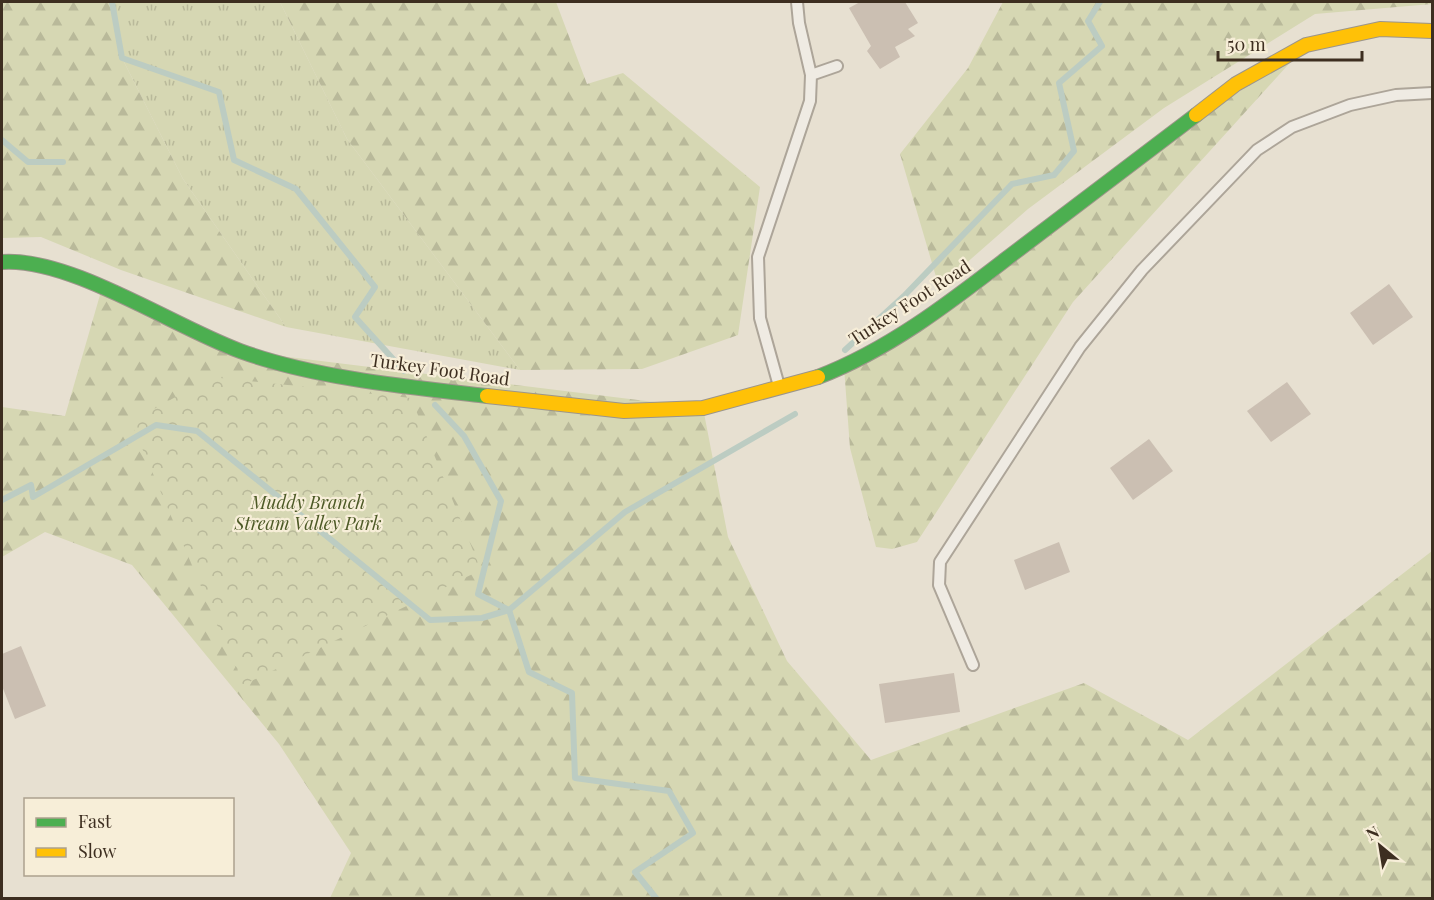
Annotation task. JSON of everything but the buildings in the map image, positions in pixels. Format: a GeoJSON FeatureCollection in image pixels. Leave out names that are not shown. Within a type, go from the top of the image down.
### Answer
{"type":"FeatureCollection","features":[{"type":"Feature","properties":{"kind":"street","name":"Turkey Foot Road"},"geometry":{"type":"LineString","coordinates":[[2,262],[15,261],[76,276],[240,351],[300,368],[419,388],[624,411],[703,408],[780,389],[844,367],[909,329],[1011,256],[1236,84],[1305,45],[1380,29],[1432,31]]}},
{"type":"Feature","properties":{"kind":"lane"},"geometry":{"type":"LineString","coordinates":[[780,389],[760,318],[758,257],[810,101],[811,75],[798,23],[797,2]]}},
{"type":"Feature","properties":{"kind":"lane"},"geometry":{"type":"LineString","coordinates":[[811,75],[837,66]]}},
{"type":"Feature","properties":{"kind":"lane"},"geometry":{"type":"LineString","coordinates":[[973,665],[939,585],[940,562],[1080,347],[1142,270],[1257,150],[1292,127],[1350,105],[1395,95],[1432,93]]}},
{"type":"Feature","properties":{"kind":"green space"},"geometry":{"type":"Polygon","coordinates":[[[2,2],[112,2],[122,58],[183,179],[286,327],[121,270],[41,237],[2,238],[2,2]]]}},
{"type":"Feature","properties":{"kind":"green space"},"geometry":{"type":"Polygon","coordinates":[[[112,2],[280,2],[347,139],[520,370],[286,327],[183,179],[122,58],[112,2]]]}},
{"type":"Feature","properties":{"kind":"green space"},"geometry":{"type":"Polygon","coordinates":[[[280,2],[556,2],[587,84],[623,73],[760,187],[738,335],[642,369],[520,370],[347,139],[280,2]]]}},
{"type":"Feature","properties":{"kind":"green space"},"geometry":{"type":"Polygon","coordinates":[[[1003,2],[1432,2],[1432,4],[1315,14],[1164,108],[1028,209],[939,287],[900,154],[968,68],[1003,2]]]}},
{"type":"Feature","properties":{"kind":"green space"},"geometry":{"type":"Polygon","coordinates":[[[1306,45],[1073,302],[917,542],[892,549],[876,547],[850,448],[844,367],[1306,45]]]}},
{"type":"Feature","properties":{"kind":"green space"},"geometry":{"type":"Polygon","coordinates":[[[102,288],[240,351],[703,408],[728,537],[787,661],[871,760],[1084,683],[1188,740],[1432,551],[1432,898],[330,898],[351,853],[279,744],[132,565],[45,532],[2,557],[2,407],[65,416],[102,288]]]}},
{"type":"Feature","properties":{"kind":"green space","name":"Muddy Branch Stream Valley Park"},"geometry":{"type":"Polygon","coordinates":[[[211,377],[411,398],[481,570],[243,685],[131,422],[211,377]]]}},
{"type":"Feature","properties":{"kind":"waterway"},"geometry":{"type":"LineString","coordinates":[[112,2],[122,58],[219,92],[234,160],[296,189],[375,287],[355,317],[404,371]]}},
{"type":"Feature","properties":{"kind":"waterway"},"geometry":{"type":"LineString","coordinates":[[845,350],[904,296],[1012,184],[1054,175],[1074,151],[1059,83],[1102,46],[1088,21],[1100,2]]}},
{"type":"Feature","properties":{"kind":"waterway"},"geometry":{"type":"LineString","coordinates":[[2,140],[28,162],[63,162]]}},
{"type":"Feature","properties":{"kind":"waterway"},"geometry":{"type":"LineString","coordinates":[[435,405],[464,436],[501,501],[478,594],[509,610],[529,672],[572,693],[575,778],[669,791],[693,833],[635,872],[656,898]]}},
{"type":"Feature","properties":{"kind":"waterway"},"geometry":{"type":"LineString","coordinates":[[2,500],[31,485],[33,497],[156,425],[197,431],[430,620],[482,618],[509,610],[625,512],[795,414]]}},
{"type":"Feature","properties":{"kind":"traffic: fast"},"geometry":{"type":"LineString","coordinates":[[818,377],[845,366],[921,322],[1196,115]]}},
{"type":"Feature","properties":{"kind":"traffic: fast"},"geometry":{"type":"LineString","coordinates":[[2,262],[29,263],[59,270],[122,296],[214,340],[269,360],[330,375],[487,396]]}},
{"type":"Feature","properties":{"kind":"traffic: slow"},"geometry":{"type":"LineString","coordinates":[[1196,115],[1236,84],[1306,45],[1380,29],[1432,31]]}},
{"type":"Feature","properties":{"kind":"traffic: slow"},"geometry":{"type":"LineString","coordinates":[[487,396],[624,411],[703,408],[818,377]]}}]}
